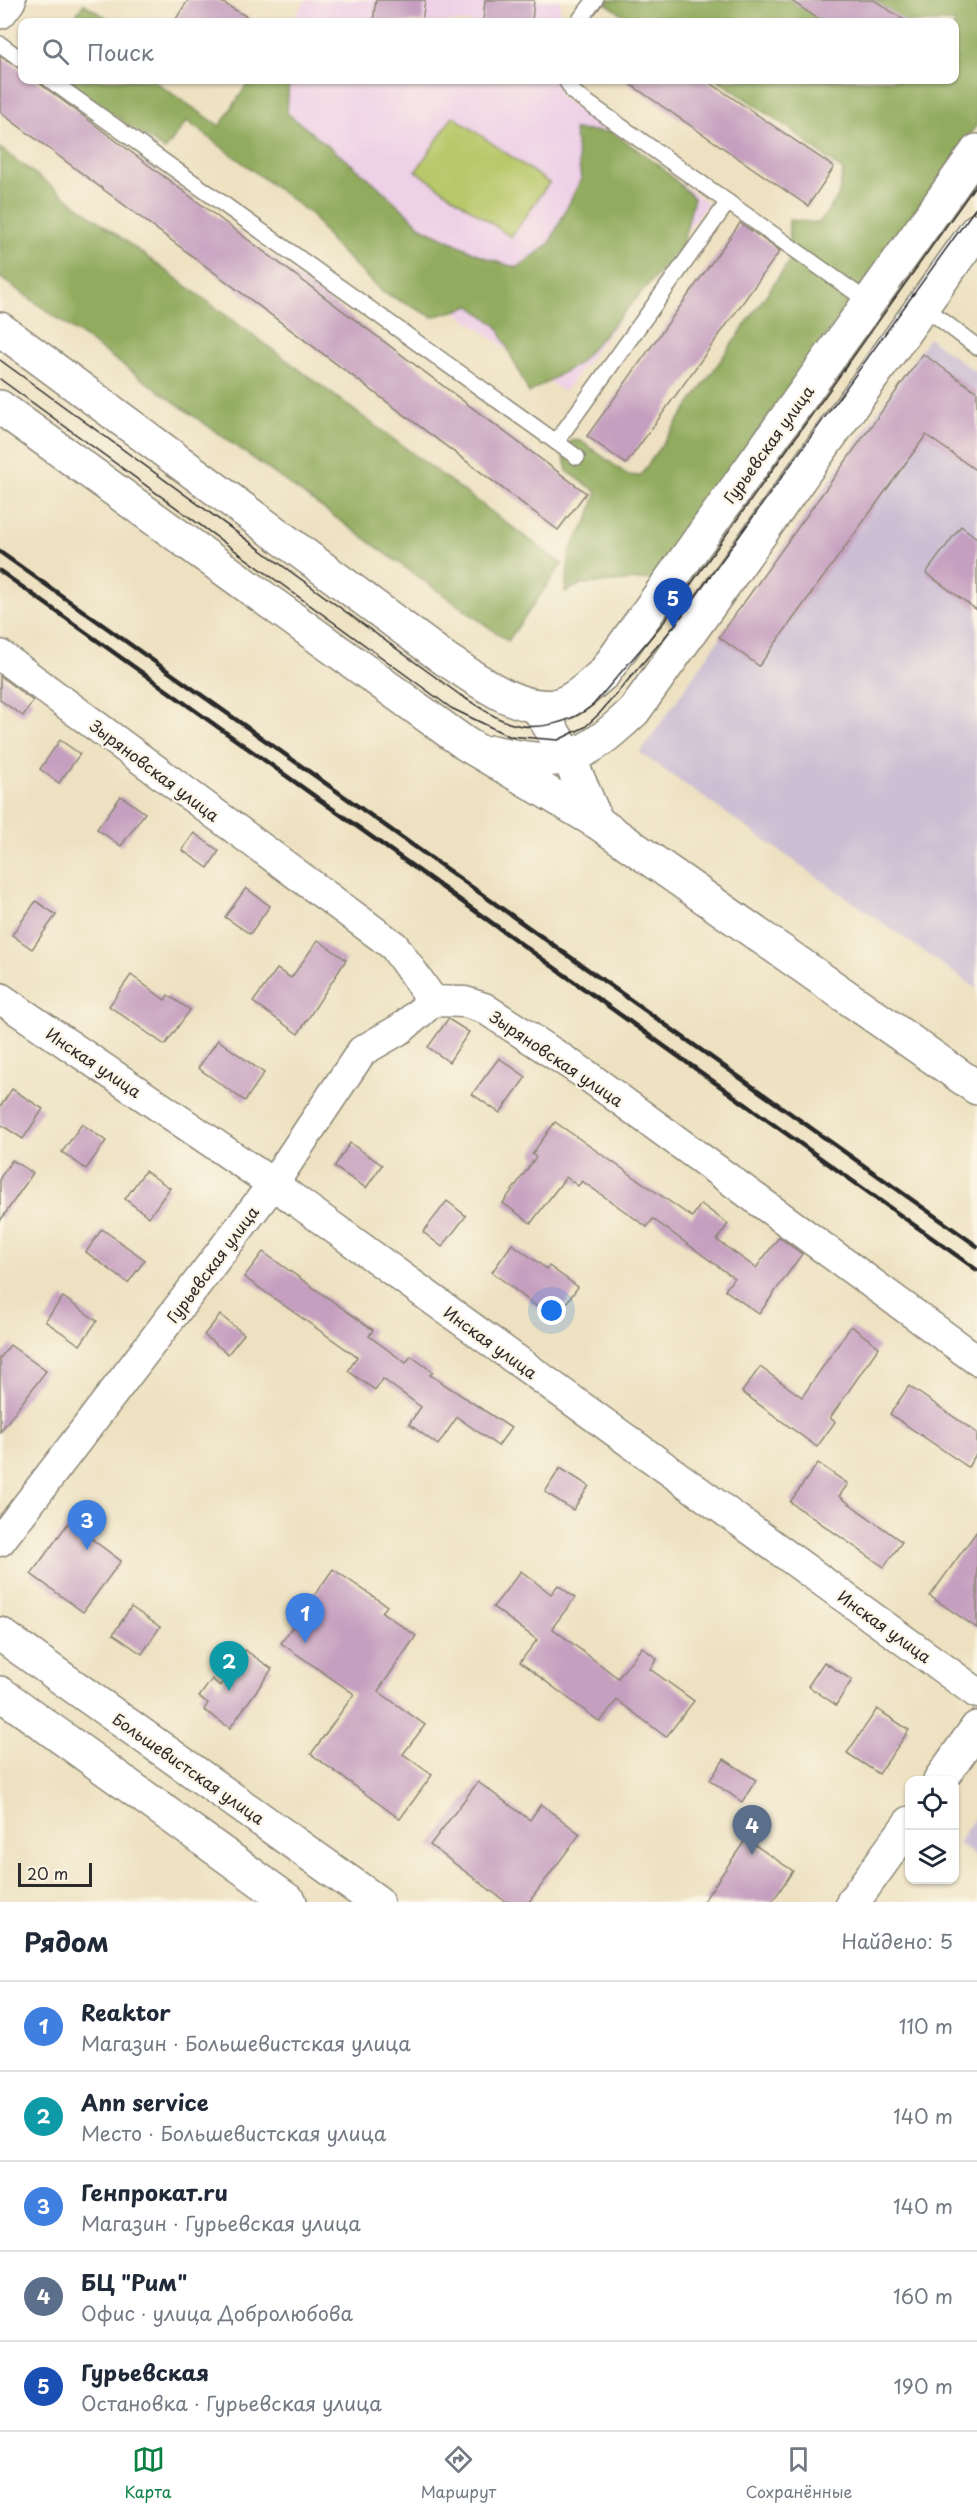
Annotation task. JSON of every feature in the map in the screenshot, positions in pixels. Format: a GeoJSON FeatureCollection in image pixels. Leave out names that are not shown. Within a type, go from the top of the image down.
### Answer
{"type":"FeatureCollection","features":[{"type":"Feature","properties":{"kind":"main road"},"geometry":{"type":"LineString","coordinates":[[0,12],[9,0]]}},
{"type":"Feature","properties":{"kind":"main road","name":"Гурьевская улица"},"geometry":{"type":"LineString","coordinates":[[537,706],[555,706],[571,699],[604,673],[977,151]]}},
{"type":"Feature","properties":{"kind":"main road"},"geometry":{"type":"LineString","coordinates":[[466,744],[533,759],[569,758],[601,741],[634,711],[977,230]]}},
{"type":"Feature","properties":{"kind":"main road"},"geometry":{"type":"LineString","coordinates":[[0,329],[445,659],[512,699],[537,706],[569,758],[597,822]]}},
{"type":"Feature","properties":{"kind":"main road"},"geometry":{"type":"LineString","coordinates":[[0,407],[466,744],[597,822],[977,1088]]}},
{"type":"Feature","properties":{"kind":"main road","name":"Большевистская улица"},"geometry":{"type":"LineString","coordinates":[[0,1634],[377,1902]]}},
{"type":"Feature","properties":{"kind":"main road"},"geometry":{"type":"LineString","coordinates":[[0,1693],[290,1902]]}},
{"type":"Feature","properties":{"kind":"main road"},"geometry":{"type":"LineString","coordinates":[[943,1776],[977,1728]]}},
{"type":"Feature","properties":{"kind":"main road"},"geometry":{"type":"LineString","coordinates":[[853,1902],[905,1829]]}},
{"type":"Feature","properties":{"kind":"street","name":"Зыряновская улица"},"geometry":{"type":"LineString","coordinates":[[0,655],[394,946],[433,1001],[465,1002],[484,1008],[585,1074],[977,1360]]}},
{"type":"Feature","properties":{"kind":"street","name":"Инская улица"},"geometry":{"type":"LineString","coordinates":[[0,998],[273,1184],[977,1693]]}},
{"type":"Feature","properties":{"kind":"street","name":"Гурьевская улица"},"geometry":{"type":"LineString","coordinates":[[0,1541],[273,1184],[362,1051],[402,1028],[433,1001]]}},
{"type":"Feature","properties":{"kind":"lane"},"geometry":{"type":"LineString","coordinates":[[582,18],[596,0]]}},
{"type":"Feature","properties":{"kind":"lane"},"geometry":{"type":"LineString","coordinates":[[0,44],[18,57]]}},
{"type":"Feature","properties":{"kind":"lane"},"geometry":{"type":"LineString","coordinates":[[56,84],[577,457]]}},
{"type":"Feature","properties":{"kind":"lane"},"geometry":{"type":"LineString","coordinates":[[568,84],[574,93],[870,303]]}},
{"type":"Feature","properties":{"kind":"lane"},"geometry":{"type":"LineString","coordinates":[[556,442],[728,202]]}},
{"type":"Feature","properties":{"kind":"lane"},"geometry":{"type":"LineString","coordinates":[[923,306],[977,347]]}},
{"type":"Feature","properties":{"kind":"shaded area"},"geometry":{"type":"Polygon","coordinates":[[[306,0],[560,0],[560,18],[294,18],[306,0]]]}},
{"type":"Feature","properties":{"kind":"shaded area"},"geometry":{"type":"Polygon","coordinates":[[[252,84],[559,84],[559,96],[708,203],[564,392],[219,135],[252,84]]]}},
{"type":"Feature","properties":{"kind":"shaded area"},"geometry":{"type":"Polygon","coordinates":[[[929,338],[977,373],[977,989],[640,753],[929,338]]]}},
{"type":"Feature","properties":{"kind":"shaded area"},"geometry":{"type":"Polygon","coordinates":[[[977,1814],[977,1857],[959,1841],[977,1814]]]}},
{"type":"Feature","properties":{"kind":"green space"},"geometry":{"type":"Polygon","coordinates":[[[601,0],[977,0],[977,125],[652,579],[582,584],[565,592],[570,551],[588,520],[597,492],[567,471],[562,448],[573,440],[581,441],[628,475],[640,476],[789,262],[789,220],[819,223],[838,197],[843,171],[790,129],[724,84],[959,84],[959,18],[628,18],[601,0]]]}},
{"type":"Feature","properties":{"kind":"green space"},"geometry":{"type":"Polygon","coordinates":[[[84,4],[107,18],[74,18],[84,4]]]}},
{"type":"Feature","properties":{"kind":"green space"},"geometry":{"type":"Polygon","coordinates":[[[69,84],[158,84],[220,126],[247,84],[289,84],[287,113],[371,180],[423,228],[486,258],[517,268],[549,244],[581,179],[574,130],[612,132],[660,166],[694,198],[682,247],[579,363],[529,393],[497,326],[471,306],[433,317],[382,292],[332,243],[312,215],[187,121],[165,150],[69,84]]]}},
{"type":"Feature","properties":{"kind":"green space"},"geometry":{"type":"Polygon","coordinates":[[[453,116],[549,183],[511,237],[416,171],[453,116]]]}},
{"type":"Feature","properties":{"kind":"green space"},"geometry":{"type":"Polygon","coordinates":[[[0,148],[562,564],[508,641],[0,277],[0,148]]]}},
{"type":"Feature","properties":{"kind":"building"},"geometry":{"type":"Polygon","coordinates":[[[188,0],[218,0],[249,18],[177,18],[188,0]]]}},
{"type":"Feature","properties":{"kind":"building"},"geometry":{"type":"Polygon","coordinates":[[[376,0],[425,0],[423,18],[374,18],[376,0]]]}},
{"type":"Feature","properties":{"kind":"building"},"geometry":{"type":"Polygon","coordinates":[[[485,0],[534,0],[532,18],[483,18],[485,0]]]}},
{"type":"Feature","properties":{"kind":"building"},"geometry":{"type":"Polygon","coordinates":[[[790,0],[874,0],[901,18],[817,18],[790,0]]]}},
{"type":"Feature","properties":{"kind":"building"},"geometry":{"type":"Polygon","coordinates":[[[0,56],[18,67],[18,84],[40,84],[586,493],[558,530],[0,112],[0,56]]]}},
{"type":"Feature","properties":{"kind":"building"},"geometry":{"type":"Polygon","coordinates":[[[630,84],[712,84],[834,167],[808,206],[630,84]]]}},
{"type":"Feature","properties":{"kind":"building"},"geometry":{"type":"Polygon","coordinates":[[[740,223],[780,251],[626,464],[587,436],[740,223]]]}},
{"type":"Feature","properties":{"kind":"building"},"geometry":{"type":"Polygon","coordinates":[[[923,354],[977,392],[977,471],[926,435],[759,666],[719,637],[923,354]]]}},
{"type":"Feature","properties":{"kind":"building"},"geometry":{"type":"Polygon","coordinates":[[[961,526],[977,538],[977,610],[926,573],[961,526]]]}},
{"type":"Feature","properties":{"kind":"building"},"geometry":{"type":"Polygon","coordinates":[[[0,676],[33,701],[23,716],[0,700],[0,676]]]}},
{"type":"Feature","properties":{"kind":"building"},"geometry":{"type":"Polygon","coordinates":[[[60,740],[80,754],[59,783],[40,769],[60,740]]]}},
{"type":"Feature","properties":{"kind":"building"},"geometry":{"type":"Polygon","coordinates":[[[121,796],[145,813],[121,846],[97,829],[121,796]]]}},
{"type":"Feature","properties":{"kind":"building"},"geometry":{"type":"Polygon","coordinates":[[[194,833],[219,851],[208,868],[182,850],[194,833]]]}},
{"type":"Feature","properties":{"kind":"building"},"geometry":{"type":"Polygon","coordinates":[[[246,888],[270,906],[250,934],[225,917],[246,888]]]}},
{"type":"Feature","properties":{"kind":"building"},"geometry":{"type":"Polygon","coordinates":[[[36,901],[56,915],[32,949],[12,935],[36,901]]]}},
{"type":"Feature","properties":{"kind":"building"},"geometry":{"type":"Polygon","coordinates":[[[318,940],[346,960],[298,1034],[253,1002],[277,969],[291,978],[318,940]]]}},
{"type":"Feature","properties":{"kind":"building"},"geometry":{"type":"Polygon","coordinates":[[[131,975],[165,1000],[168,995],[190,1010],[165,1045],[109,1006],[131,975]]]}},
{"type":"Feature","properties":{"kind":"building"},"geometry":{"type":"Polygon","coordinates":[[[448,1019],[469,1032],[449,1062],[428,1047],[448,1019]]]}},
{"type":"Feature","properties":{"kind":"building"},"geometry":{"type":"Polygon","coordinates":[[[218,1040],[264,1073],[245,1101],[198,1068],[218,1040]]]}},
{"type":"Feature","properties":{"kind":"building"},"geometry":{"type":"Polygon","coordinates":[[[499,1058],[526,1077],[500,1113],[472,1094],[499,1058]]]}},
{"type":"Feature","properties":{"kind":"building"},"geometry":{"type":"Polygon","coordinates":[[[12,1089],[43,1109],[23,1139],[0,1124],[0,1107],[12,1089]]]}},
{"type":"Feature","properties":{"kind":"building"},"geometry":{"type":"Polygon","coordinates":[[[555,1122],[692,1217],[701,1204],[728,1224],[717,1240],[756,1268],[779,1237],[802,1254],[759,1314],[725,1290],[734,1278],[653,1219],[647,1227],[582,1181],[578,1186],[566,1177],[531,1223],[503,1203],[536,1157],[532,1154],[555,1122]]]}},
{"type":"Feature","properties":{"kind":"building"},"geometry":{"type":"Polygon","coordinates":[[[82,1124],[106,1141],[86,1169],[62,1152],[82,1124]]]}},
{"type":"Feature","properties":{"kind":"building"},"geometry":{"type":"Polygon","coordinates":[[[350,1143],[382,1165],[366,1188],[334,1167],[350,1143]]]}},
{"type":"Feature","properties":{"kind":"building"},"geometry":{"type":"Polygon","coordinates":[[[12,1160],[33,1173],[0,1221],[0,1178],[12,1160]]]}},
{"type":"Feature","properties":{"kind":"building"},"geometry":{"type":"Polygon","coordinates":[[[145,1171],[170,1188],[149,1217],[125,1199],[145,1171]]]}},
{"type":"Feature","properties":{"kind":"building"},"geometry":{"type":"Polygon","coordinates":[[[447,1201],[466,1216],[442,1247],[423,1232],[447,1201]]]}},
{"type":"Feature","properties":{"kind":"building"},"geometry":{"type":"Polygon","coordinates":[[[102,1229],[145,1260],[128,1283],[86,1252],[102,1229]]]}},
{"type":"Feature","properties":{"kind":"building"},"geometry":{"type":"Polygon","coordinates":[[[512,1244],[547,1269],[549,1266],[578,1287],[554,1320],[492,1272],[512,1244]]]}},
{"type":"Feature","properties":{"kind":"building"},"geometry":{"type":"Polygon","coordinates":[[[263,1252],[373,1330],[369,1336],[406,1363],[411,1356],[433,1372],[430,1375],[511,1428],[498,1446],[457,1417],[438,1445],[409,1424],[421,1407],[383,1379],[375,1390],[348,1371],[357,1357],[244,1277],[263,1252]]]}},
{"type":"Feature","properties":{"kind":"building"},"geometry":{"type":"Polygon","coordinates":[[[63,1297],[97,1321],[80,1345],[45,1321],[63,1297]]]}},
{"type":"Feature","properties":{"kind":"building"},"geometry":{"type":"Polygon","coordinates":[[[220,1315],[244,1334],[228,1354],[204,1335],[220,1315]]]}},
{"type":"Feature","properties":{"kind":"building"},"geometry":{"type":"Polygon","coordinates":[[[851,1326],[879,1347],[830,1418],[835,1422],[817,1447],[742,1392],[760,1367],[802,1397],[851,1326]]]}},
{"type":"Feature","properties":{"kind":"building"},"geometry":{"type":"Polygon","coordinates":[[[10,1345],[46,1371],[0,1432],[0,1358],[10,1345]]]}},
{"type":"Feature","properties":{"kind":"building"},"geometry":{"type":"Polygon","coordinates":[[[909,1386],[977,1433],[977,1453],[968,1467],[890,1414],[909,1386]]]}},
{"type":"Feature","properties":{"kind":"building"},"geometry":{"type":"Polygon","coordinates":[[[818,1463],[848,1484],[839,1496],[902,1542],[884,1567],[790,1502],[818,1463]]]}},
{"type":"Feature","properties":{"kind":"building"},"geometry":{"type":"Polygon","coordinates":[[[560,1468],[589,1486],[573,1510],[545,1492],[560,1468]]]}},
{"type":"Feature","properties":{"kind":"building"},"geometry":{"type":"Polygon","coordinates":[[[69,1522],[121,1561],[83,1612],[31,1574],[69,1522]]]}},
{"type":"Feature","properties":{"kind":"building"},"geometry":{"type":"Polygon","coordinates":[[[977,1531],[977,1628],[930,1596],[977,1531]]]}},
{"type":"Feature","properties":{"kind":"building"},"geometry":{"type":"Polygon","coordinates":[[[333,1569],[387,1606],[382,1612],[416,1636],[378,1691],[425,1725],[403,1754],[432,1775],[400,1819],[311,1754],[354,1694],[281,1643],[333,1569]]]}},
{"type":"Feature","properties":{"kind":"building"},"geometry":{"type":"Polygon","coordinates":[[[521,1571],[551,1594],[558,1585],[575,1598],[552,1628],[618,1678],[642,1647],[657,1659],[650,1669],[694,1701],[666,1737],[617,1700],[600,1722],[520,1662],[537,1640],[493,1607],[521,1571]]]}},
{"type":"Feature","properties":{"kind":"building"},"geometry":{"type":"Polygon","coordinates":[[[131,1607],[160,1627],[142,1654],[113,1634],[131,1607]]]}},
{"type":"Feature","properties":{"kind":"building"},"geometry":{"type":"Polygon","coordinates":[[[245,1650],[272,1669],[230,1728],[204,1710],[208,1703],[199,1697],[212,1679],[220,1686],[245,1650]]]}},
{"type":"Feature","properties":{"kind":"building"},"geometry":{"type":"Polygon","coordinates":[[[824,1662],[852,1680],[836,1705],[808,1686],[824,1662]]]}},
{"type":"Feature","properties":{"kind":"building"},"geometry":{"type":"Polygon","coordinates":[[[877,1709],[909,1730],[879,1774],[847,1753],[877,1709]]]}},
{"type":"Feature","properties":{"kind":"building"},"geometry":{"type":"Polygon","coordinates":[[[724,1759],[756,1780],[742,1802],[710,1780],[724,1759]]]}},
{"type":"Feature","properties":{"kind":"building"},"geometry":{"type":"Polygon","coordinates":[[[478,1782],[530,1820],[541,1804],[580,1834],[529,1902],[506,1902],[430,1845],[478,1782]]]}},
{"type":"Feature","properties":{"kind":"building"},"geometry":{"type":"Polygon","coordinates":[[[746,1839],[793,1871],[772,1902],[703,1902],[746,1839]]]}},
{"type":"Feature","properties":{"kind":"tram line"},"geometry":{"type":"LineString","coordinates":[[0,360],[460,695],[509,723],[520,726],[542,726],[574,717],[593,705],[664,622],[977,183]]}},
{"type":"Feature","properties":{"kind":"tram line"},"geometry":{"type":"LineString","coordinates":[[0,379],[451,708],[509,736],[558,740],[585,727],[599,714],[676,624],[977,206]]}},
{"type":"Feature","properties":{"kind":"railway"},"geometry":{"type":"LineString","coordinates":[[0,552],[977,1246]]}},
{"type":"Feature","properties":{"kind":"railway"},"geometry":{"type":"LineString","coordinates":[[0,571],[977,1270]]}},
{"type":"Feature","properties":{"kind":"place","name":"Гурьевская"},"geometry":{"type":"Point","coordinates":[673,628]}},
{"type":"Feature","properties":{"kind":"place","name":"Генпрокат.ru"},"geometry":{"type":"Point","coordinates":[87,1550]}},
{"type":"Feature","properties":{"kind":"place","name":"Reaktor"},"geometry":{"type":"Point","coordinates":[305,1643]}},
{"type":"Feature","properties":{"kind":"place","name":"Ann service"},"geometry":{"type":"Point","coordinates":[229,1691]}},
{"type":"Feature","properties":{"kind":"place","name":"БЦ \"Рим\""},"geometry":{"type":"Point","coordinates":[752,1855]}}]}
